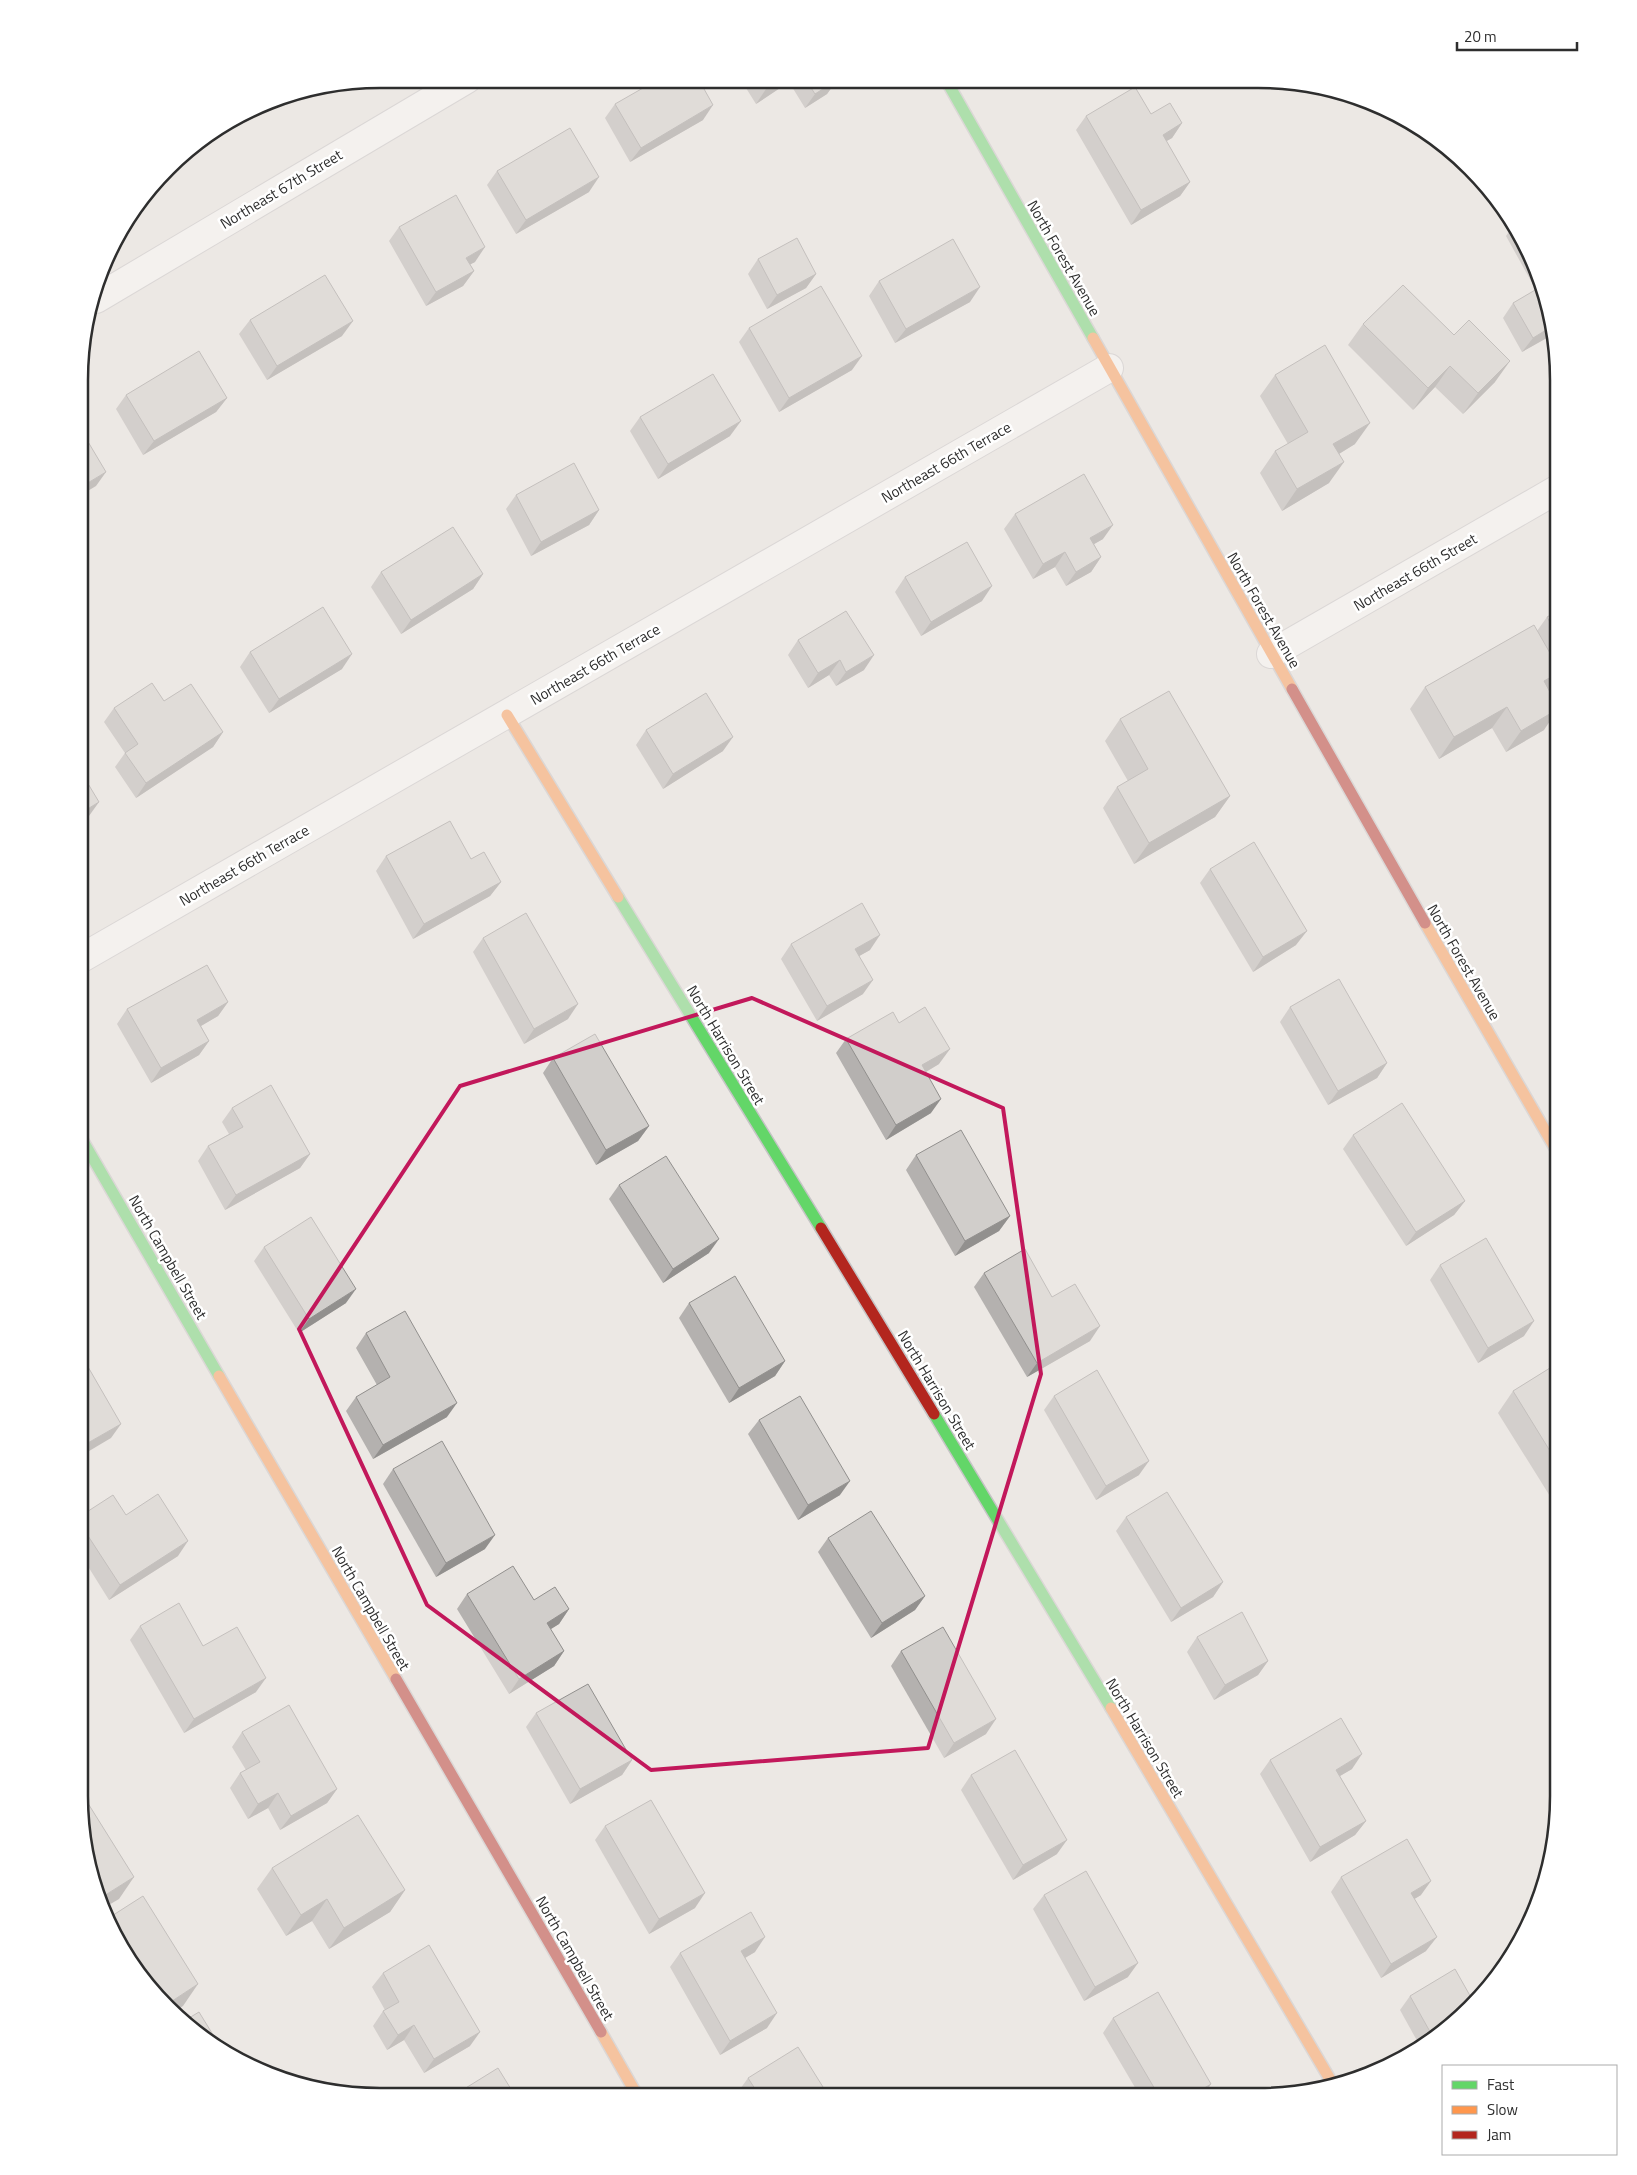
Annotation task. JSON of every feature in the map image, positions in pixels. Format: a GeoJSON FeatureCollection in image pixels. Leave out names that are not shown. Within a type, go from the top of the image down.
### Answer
{"type":"FeatureCollection","features":[{"type":"Feature","properties":{"kind":"street","name":"Northeast 67th Street"},"geometry":{"type":"LineString","coordinates":[[99,297],[454,87]]}},
{"type":"Feature","properties":{"kind":"street","name":"North Forest Avenue"},"geometry":{"type":"LineString","coordinates":[[950,87],[1271,654],[1550,1139]]}},
{"type":"Feature","properties":{"kind":"street","name":"Northeast 66th Terrace"},"geometry":{"type":"LineString","coordinates":[[87,955],[1109,368]]}},
{"type":"Feature","properties":{"kind":"street","name":"Northeast 66th Street"},"geometry":{"type":"LineString","coordinates":[[1271,654],[1550,495]]}},
{"type":"Feature","properties":{"kind":"street","name":"North Harrison Street"},"geometry":{"type":"LineString","coordinates":[[507,715],[1006,1533],[1330,2079]]}},
{"type":"Feature","properties":{"kind":"street","name":"North Campbell Street"},"geometry":{"type":"LineString","coordinates":[[87,1148],[633,2088]]}},
{"type":"Feature","properties":{"kind":"highlighted area"},"geometry":{"type":"Polygon","coordinates":[[[752,998],[1003,1108],[1041,1374],[928,1748],[651,1770],[427,1605],[299,1329],[460,1086],[752,998]]]}},
{"type":"Feature","properties":{"kind":"building"},"geometry":{"type":"Polygon","coordinates":[[[645,87],[703,87],[713,105],[641,148],[615,104],[645,87]]]}},
{"type":"Feature","properties":{"kind":"building"},"geometry":{"type":"Polygon","coordinates":[[[810,87],[826,87],[815,94],[810,87]]]}},
{"type":"Feature","properties":{"kind":"building"},"geometry":{"type":"Polygon","coordinates":[[[1135,87],[1151,114],[1170,103],[1182,123],[1163,135],[1190,182],[1141,210],[1086,116],[1135,87]]]}},
{"type":"Feature","properties":{"kind":"building"},"geometry":{"type":"Polygon","coordinates":[[[570,128],[599,177],[526,220],[497,171],[570,128]]]}},
{"type":"Feature","properties":{"kind":"building"},"geometry":{"type":"Polygon","coordinates":[[[456,195],[485,247],[466,258],[474,271],[436,292],[399,227],[456,195]]]}},
{"type":"Feature","properties":{"kind":"building"},"geometry":{"type":"Polygon","coordinates":[[[797,238],[816,274],[777,295],[758,259],[797,238]]]}},
{"type":"Feature","properties":{"kind":"building"},"geometry":{"type":"Polygon","coordinates":[[[953,239],[980,287],[906,329],[879,281],[953,239]]]}},
{"type":"Feature","properties":{"kind":"building"},"geometry":{"type":"Polygon","coordinates":[[[325,275],[353,321],[277,366],[250,320],[325,275]]]}},
{"type":"Feature","properties":{"kind":"building"},"geometry":{"type":"Polygon","coordinates":[[[1403,285],[1454,335],[1469,320],[1510,361],[1478,393],[1450,366],[1428,388],[1363,324],[1403,285]]]}},
{"type":"Feature","properties":{"kind":"building"},"geometry":{"type":"Polygon","coordinates":[[[821,286],[862,356],[789,398],[749,328],[821,286]]]}},
{"type":"Feature","properties":{"kind":"building"},"geometry":{"type":"Polygon","coordinates":[[[1535,290],[1545,331],[1533,338],[1513,303],[1535,290]]]}},
{"type":"Feature","properties":{"kind":"building"},"geometry":{"type":"Polygon","coordinates":[[[1325,345],[1370,423],[1333,444],[1344,462],[1297,489],[1275,451],[1308,432],[1275,375],[1325,345]]]}},
{"type":"Feature","properties":{"kind":"building"},"geometry":{"type":"Polygon","coordinates":[[[199,351],[227,398],[154,441],[126,395],[199,351]]]}},
{"type":"Feature","properties":{"kind":"building"},"geometry":{"type":"Polygon","coordinates":[[[713,374],[741,421],[668,464],[640,417],[713,374]]]}},
{"type":"Feature","properties":{"kind":"building"},"geometry":{"type":"Polygon","coordinates":[[[87,440],[106,472],[87,483],[87,440]]]}},
{"type":"Feature","properties":{"kind":"building"},"geometry":{"type":"Polygon","coordinates":[[[574,463],[599,510],[541,542],[516,495],[574,463]]]}},
{"type":"Feature","properties":{"kind":"building"},"geometry":{"type":"Polygon","coordinates":[[[1084,474],[1113,525],[1090,538],[1101,557],[1076,572],[1065,552],[1043,564],[1015,514],[1084,474]]]}},
{"type":"Feature","properties":{"kind":"building"},"geometry":{"type":"Polygon","coordinates":[[[453,527],[483,574],[411,620],[381,572],[453,527]]]}},
{"type":"Feature","properties":{"kind":"building"},"geometry":{"type":"Polygon","coordinates":[[[967,542],[992,586],[931,622],[905,577],[967,542]]]}},
{"type":"Feature","properties":{"kind":"building"},"geometry":{"type":"Polygon","coordinates":[[[323,607],[352,654],[279,699],[250,652],[323,607]]]}},
{"type":"Feature","properties":{"kind":"building"},"geometry":{"type":"Polygon","coordinates":[[[846,611],[874,655],[846,672],[840,660],[818,673],[798,640],[846,611]]]}},
{"type":"Feature","properties":{"kind":"building"},"geometry":{"type":"Polygon","coordinates":[[[1534,625],[1550,653],[1550,678],[1544,681],[1550,692],[1550,714],[1521,731],[1507,707],[1454,737],[1425,687],[1534,625]]]}},
{"type":"Feature","properties":{"kind":"building"},"geometry":{"type":"Polygon","coordinates":[[[152,683],[164,701],[191,684],[223,732],[146,783],[125,753],[138,744],[114,708],[152,683]]]}},
{"type":"Feature","properties":{"kind":"building"},"geometry":{"type":"Polygon","coordinates":[[[1169,691],[1230,796],[1149,843],[1117,787],[1148,769],[1120,719],[1169,691]]]}},
{"type":"Feature","properties":{"kind":"building"},"geometry":{"type":"Polygon","coordinates":[[[706,693],[733,737],[673,774],[646,730],[706,693]]]}},
{"type":"Feature","properties":{"kind":"building"},"geometry":{"type":"Polygon","coordinates":[[[87,782],[99,802],[87,809],[87,782]]]}},
{"type":"Feature","properties":{"kind":"building"},"geometry":{"type":"Polygon","coordinates":[[[450,821],[471,859],[484,852],[501,882],[424,924],[386,856],[450,821]]]}},
{"type":"Feature","properties":{"kind":"building"},"geometry":{"type":"Polygon","coordinates":[[[1254,842],[1307,931],[1263,957],[1210,869],[1254,842]]]}},
{"type":"Feature","properties":{"kind":"building"},"geometry":{"type":"Polygon","coordinates":[[[862,903],[880,935],[855,949],[873,980],[827,1006],[791,944],[862,903]]]}},
{"type":"Feature","properties":{"kind":"building"},"geometry":{"type":"Polygon","coordinates":[[[526,913],[578,1004],[534,1029],[483,938],[526,913]]]}},
{"type":"Feature","properties":{"kind":"building"},"geometry":{"type":"Polygon","coordinates":[[[207,965],[228,1002],[197,1020],[209,1041],[161,1068],[127,1009],[207,965]]]}},
{"type":"Feature","properties":{"kind":"building"},"geometry":{"type":"Polygon","coordinates":[[[1339,979],[1387,1063],[1338,1091],[1290,1007],[1339,979]]]}},
{"type":"Feature","properties":{"kind":"building"},"geometry":{"type":"Polygon","coordinates":[[[925,1007],[950,1049],[922,1065],[941,1099],[896,1125],[846,1039],[893,1012],[899,1023],[925,1007]]]}},
{"type":"Feature","properties":{"kind":"building"},"geometry":{"type":"Polygon","coordinates":[[[595,1034],[649,1126],[606,1150],[553,1058],[595,1034]]]}},
{"type":"Feature","properties":{"kind":"building"},"geometry":{"type":"Polygon","coordinates":[[[271,1085],[310,1154],[236,1195],[208,1146],[243,1127],[232,1108],[271,1085]]]}},
{"type":"Feature","properties":{"kind":"building"},"geometry":{"type":"Polygon","coordinates":[[[1402,1103],[1465,1201],[1416,1232],[1353,1135],[1402,1103]]]}},
{"type":"Feature","properties":{"kind":"building"},"geometry":{"type":"Polygon","coordinates":[[[961,1130],[1010,1216],[965,1241],[916,1155],[961,1130]]]}},
{"type":"Feature","properties":{"kind":"building"},"geometry":{"type":"Polygon","coordinates":[[[666,1156],[719,1239],[673,1269],[619,1185],[666,1156]]]}},
{"type":"Feature","properties":{"kind":"building"},"geometry":{"type":"Polygon","coordinates":[[[311,1217],[356,1289],[309,1319],[264,1247],[311,1217]]]}},
{"type":"Feature","properties":{"kind":"building"},"geometry":{"type":"Polygon","coordinates":[[[1486,1238],[1534,1321],[1488,1348],[1440,1265],[1486,1238]]]}},
{"type":"Feature","properties":{"kind":"building"},"geometry":{"type":"Polygon","coordinates":[[[1025,1249],[1052,1297],[1075,1284],[1100,1326],[1037,1363],[984,1273],[1025,1249]]]}},
{"type":"Feature","properties":{"kind":"building"},"geometry":{"type":"Polygon","coordinates":[[[735,1276],[785,1361],[739,1388],[689,1303],[735,1276]]]}},
{"type":"Feature","properties":{"kind":"building"},"geometry":{"type":"Polygon","coordinates":[[[405,1311],[457,1403],[383,1445],[356,1397],[390,1377],[366,1333],[405,1311]]]}},
{"type":"Feature","properties":{"kind":"building"},"geometry":{"type":"Polygon","coordinates":[[[87,1365],[121,1424],[87,1443],[87,1365]]]}},
{"type":"Feature","properties":{"kind":"building"},"geometry":{"type":"Polygon","coordinates":[[[1550,1368],[1550,1451],[1513,1391],[1550,1368]]]}},
{"type":"Feature","properties":{"kind":"building"},"geometry":{"type":"Polygon","coordinates":[[[1097,1370],[1149,1461],[1106,1486],[1054,1396],[1097,1370]]]}},
{"type":"Feature","properties":{"kind":"building"},"geometry":{"type":"Polygon","coordinates":[[[800,1396],[850,1481],[808,1505],[759,1420],[800,1396]]]}},
{"type":"Feature","properties":{"kind":"building"},"geometry":{"type":"Polygon","coordinates":[[[442,1441],[495,1535],[446,1563],[393,1469],[442,1441]]]}},
{"type":"Feature","properties":{"kind":"building"},"geometry":{"type":"Polygon","coordinates":[[[1167,1492],[1223,1582],[1181,1608],[1126,1517],[1167,1492]]]}},
{"type":"Feature","properties":{"kind":"building"},"geometry":{"type":"Polygon","coordinates":[[[158,1494],[188,1541],[120,1585],[87,1534],[87,1512],[113,1495],[126,1515],[158,1494]]]}},
{"type":"Feature","properties":{"kind":"building"},"geometry":{"type":"Polygon","coordinates":[[[871,1511],[925,1596],[882,1623],[828,1538],[871,1511]]]}},
{"type":"Feature","properties":{"kind":"building"},"geometry":{"type":"Polygon","coordinates":[[[513,1566],[534,1600],[555,1587],[569,1609],[547,1623],[564,1651],[519,1679],[467,1594],[513,1566]]]}},
{"type":"Feature","properties":{"kind":"building"},"geometry":{"type":"Polygon","coordinates":[[[179,1603],[203,1646],[237,1627],[266,1678],[194,1719],[140,1626],[179,1603]]]}},
{"type":"Feature","properties":{"kind":"building"},"geometry":{"type":"Polygon","coordinates":[[[1242,1612],[1268,1661],[1225,1685],[1197,1637],[1242,1612]]]}},
{"type":"Feature","properties":{"kind":"building"},"geometry":{"type":"Polygon","coordinates":[[[943,1627],[996,1719],[954,1743],[901,1651],[943,1627]]]}},
{"type":"Feature","properties":{"kind":"building"},"geometry":{"type":"Polygon","coordinates":[[[588,1684],[632,1760],[580,1789],[536,1713],[588,1684]]]}},
{"type":"Feature","properties":{"kind":"building"},"geometry":{"type":"Polygon","coordinates":[[[289,1705],[337,1789],[291,1816],[278,1793],[258,1804],[240,1773],[260,1762],[242,1732],[289,1705]]]}},
{"type":"Feature","properties":{"kind":"building"},"geometry":{"type":"Polygon","coordinates":[[[1341,1718],[1362,1754],[1336,1770],[1366,1821],[1320,1847],[1270,1760],[1341,1718]]]}},
{"type":"Feature","properties":{"kind":"building"},"geometry":{"type":"Polygon","coordinates":[[[1015,1750],[1067,1840],[1023,1865],[971,1775],[1015,1750]]]}},
{"type":"Feature","properties":{"kind":"building"},"geometry":{"type":"Polygon","coordinates":[[[651,1800],[705,1893],[659,1919],[605,1826],[651,1800]]]}},
{"type":"Feature","properties":{"kind":"building"},"geometry":{"type":"Polygon","coordinates":[[[87,1802],[134,1877],[105,1895],[93,1852],[87,1802]]]}},
{"type":"Feature","properties":{"kind":"building"},"geometry":{"type":"Polygon","coordinates":[[[358,1815],[405,1890],[344,1928],[327,1899],[301,1915],[272,1868],[358,1815]]]}},
{"type":"Feature","properties":{"kind":"building"},"geometry":{"type":"Polygon","coordinates":[[[1407,1839],[1431,1881],[1411,1893],[1437,1937],[1391,1964],[1341,1877],[1407,1839]]]}},
{"type":"Feature","properties":{"kind":"building"},"geometry":{"type":"Polygon","coordinates":[[[1086,1871],[1138,1963],[1095,1987],[1044,1895],[1086,1871]]]}},
{"type":"Feature","properties":{"kind":"building"},"geometry":{"type":"Polygon","coordinates":[[[143,1896],[198,1984],[172,2001],[137,1958],[114,1915],[143,1896]]]}},
{"type":"Feature","properties":{"kind":"building"},"geometry":{"type":"Polygon","coordinates":[[[751,1912],[765,1937],[741,1951],[777,2013],[730,2041],[680,1953],[751,1912]]]}},
{"type":"Feature","properties":{"kind":"building"},"geometry":{"type":"Polygon","coordinates":[[[429,1945],[480,2032],[434,2059],[414,2025],[398,2035],[383,2011],[399,2002],[383,1973],[429,1945]]]}},
{"type":"Feature","properties":{"kind":"building"},"geometry":{"type":"Polygon","coordinates":[[[1455,1969],[1470,1996],[1430,2031],[1410,1996],[1455,1969]]]}},
{"type":"Feature","properties":{"kind":"building"},"geometry":{"type":"Polygon","coordinates":[[[1158,1992],[1211,2084],[1204,2088],[1154,2088],[1113,2018],[1158,1992]]]}},
{"type":"Feature","properties":{"kind":"building"},"geometry":{"type":"Polygon","coordinates":[[[199,2012],[213,2035],[202,2027],[190,2017],[199,2012]]]}},
{"type":"Feature","properties":{"kind":"building"},"geometry":{"type":"Polygon","coordinates":[[[798,2047],[824,2088],[754,2088],[748,2078],[798,2047]]]}},
{"type":"Feature","properties":{"kind":"building"},"geometry":{"type":"Polygon","coordinates":[[[498,2068],[510,2088],[466,2088],[498,2068]]]}},
{"type":"Feature","properties":{"kind":"traffic: fast"},"geometry":{"type":"LineString","coordinates":[[950,87],[1093,338]]}},
{"type":"Feature","properties":{"kind":"traffic: fast"},"geometry":{"type":"LineString","coordinates":[[618,897],[821,1228]]}},
{"type":"Feature","properties":{"kind":"traffic: fast"},"geometry":{"type":"LineString","coordinates":[[87,1148],[219,1376]]}},
{"type":"Feature","properties":{"kind":"traffic: fast"},"geometry":{"type":"LineString","coordinates":[[934,1414],[1111,1708]]}},
{"type":"Feature","properties":{"kind":"traffic: slow"},"geometry":{"type":"LineString","coordinates":[[1093,338],[1292,689]]}},
{"type":"Feature","properties":{"kind":"traffic: slow"},"geometry":{"type":"LineString","coordinates":[[507,715],[618,897]]}},
{"type":"Feature","properties":{"kind":"traffic: slow"},"geometry":{"type":"LineString","coordinates":[[1425,923],[1550,1139]]}},
{"type":"Feature","properties":{"kind":"traffic: slow"},"geometry":{"type":"LineString","coordinates":[[219,1376],[396,1679]]}},
{"type":"Feature","properties":{"kind":"traffic: slow"},"geometry":{"type":"LineString","coordinates":[[1111,1708],[1330,2079]]}},
{"type":"Feature","properties":{"kind":"traffic: slow"},"geometry":{"type":"LineString","coordinates":[[601,2032],[633,2088]]}},
{"type":"Feature","properties":{"kind":"traffic: jam"},"geometry":{"type":"LineString","coordinates":[[1292,689],[1425,923]]}},
{"type":"Feature","properties":{"kind":"traffic: jam"},"geometry":{"type":"LineString","coordinates":[[821,1228],[934,1414]]}},
{"type":"Feature","properties":{"kind":"traffic: jam"},"geometry":{"type":"LineString","coordinates":[[396,1679],[601,2032]]}}]}
